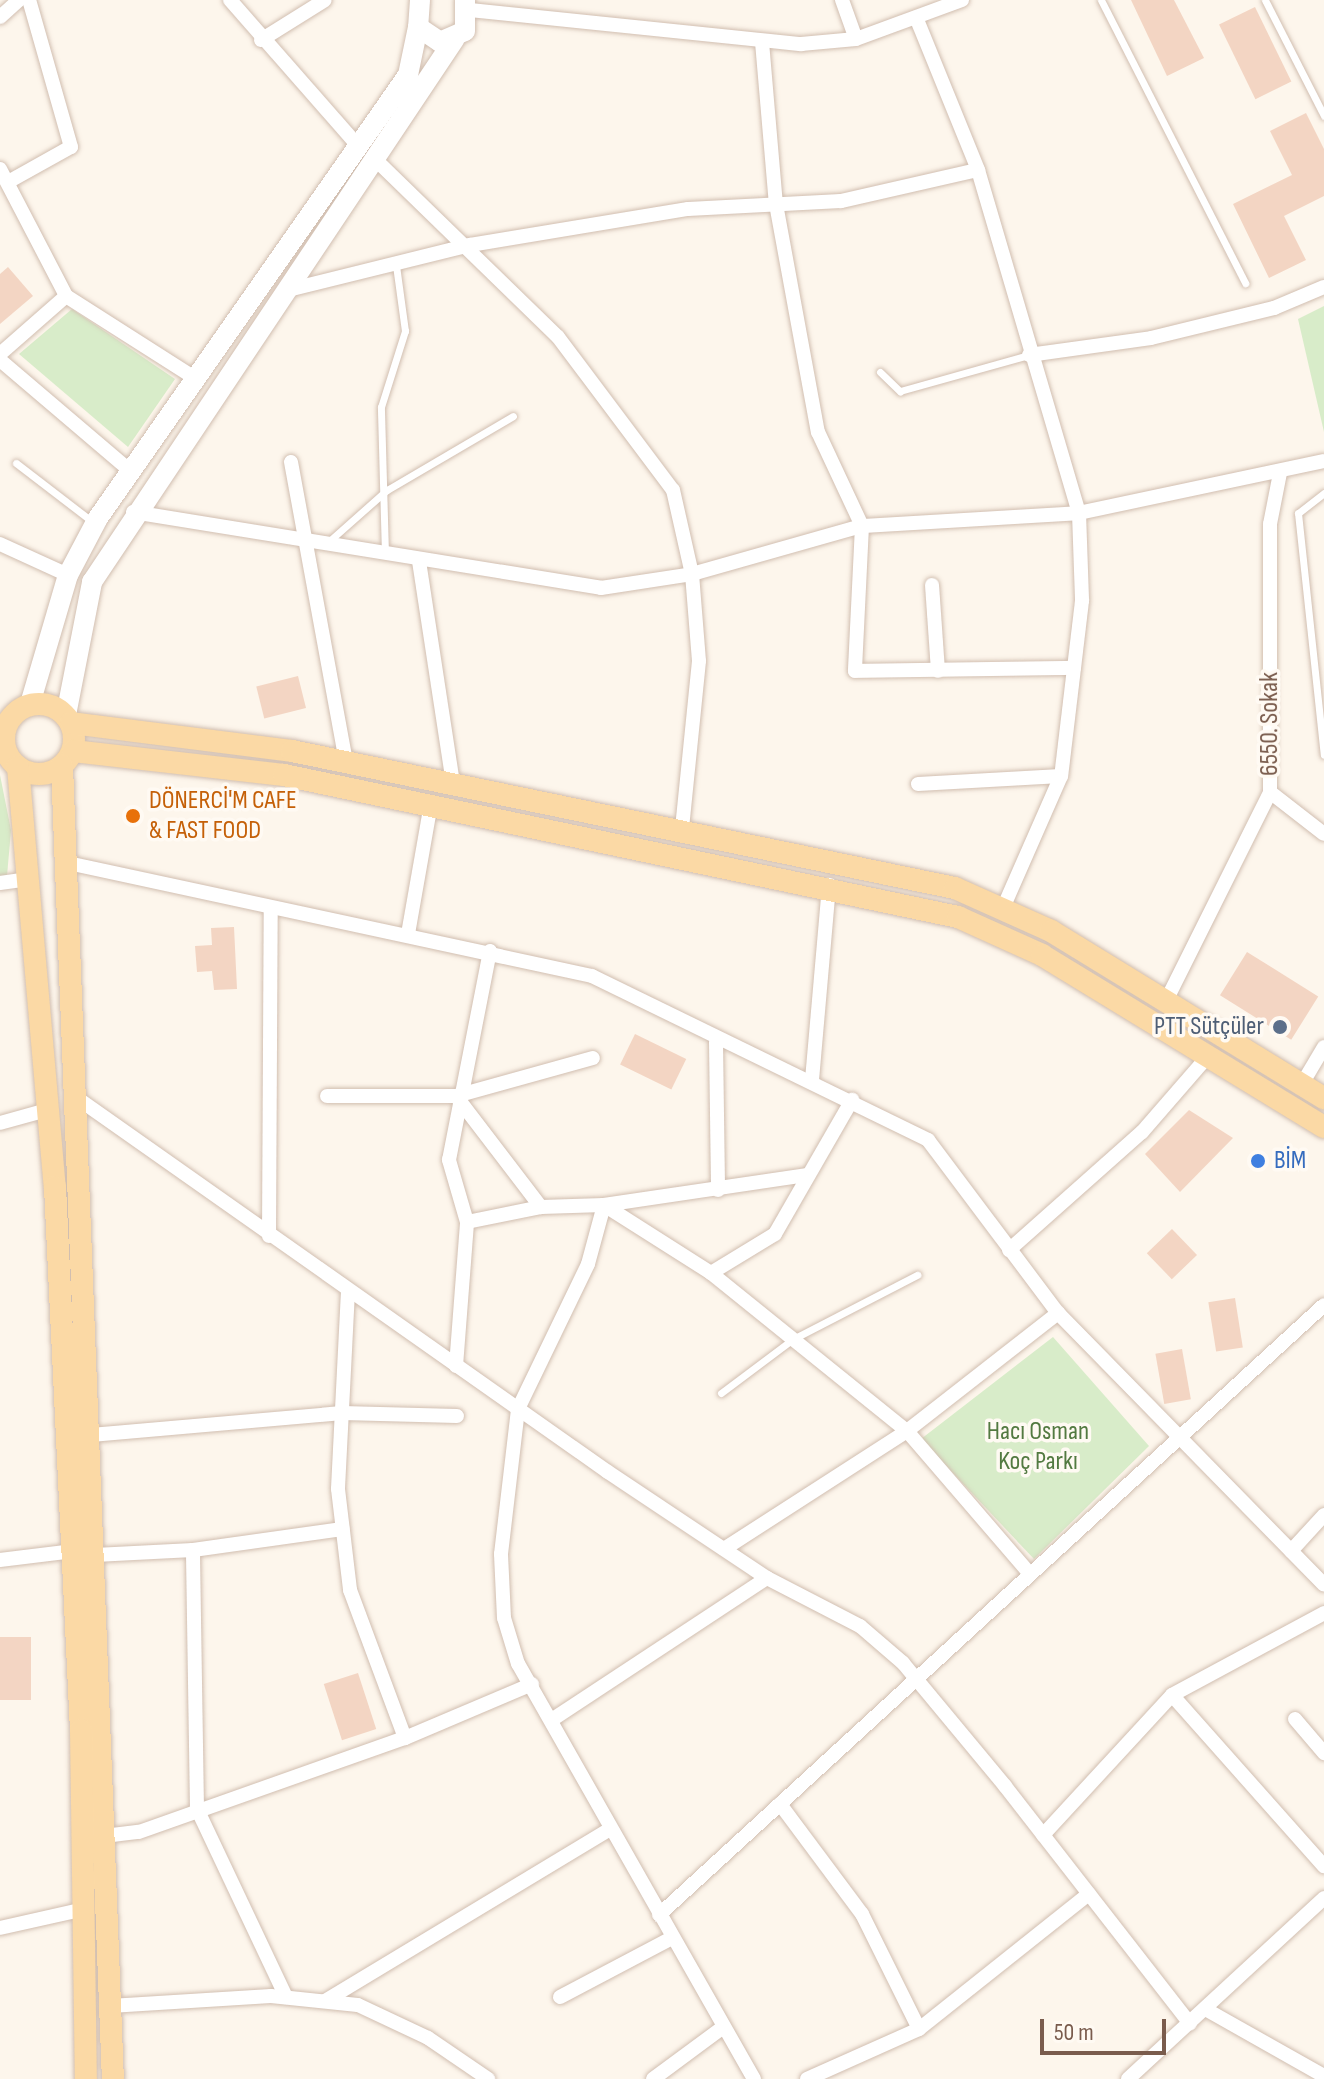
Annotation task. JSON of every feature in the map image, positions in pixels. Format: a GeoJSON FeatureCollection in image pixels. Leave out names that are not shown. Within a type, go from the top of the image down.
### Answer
{"type":"FeatureCollection","features":[{"type":"Feature","properties":{"kind":"main road"},"geometry":{"type":"LineString","coordinates":[[113,2079],[104,1836],[50,1109],[18,767],[2,743],[6,727],[26,706],[68,575],[127,468],[408,75],[418,27],[417,1]]}},
{"type":"Feature","properties":{"kind":"main road"},"geometry":{"type":"LineString","coordinates":[[86,2079],[84,1553],[91,1435],[68,863],[68,719],[92,582],[133,512],[283,291],[378,162],[454,40],[468,5]]}},
{"type":"Feature","properties":{"kind":"main road"},"geometry":{"type":"LineString","coordinates":[[418,27],[433,41],[454,40]]}},
{"type":"Feature","properties":{"kind":"main road"},"geometry":{"type":"LineString","coordinates":[[0,703],[26,706],[68,719],[346,762],[900,873],[1004,906],[1167,999],[1324,1098]]}},
{"type":"Feature","properties":{"kind":"main road"},"geometry":{"type":"LineString","coordinates":[[18,767],[35,774],[68,759],[284,775],[829,885],[998,932],[1324,1127]]}},
{"type":"Feature","properties":{"kind":"street"},"geometry":{"type":"LineString","coordinates":[[230,0],[261,40],[359,147]]}},
{"type":"Feature","properties":{"kind":"street"},"geometry":{"type":"LineString","coordinates":[[261,40],[325,0]]}},
{"type":"Feature","properties":{"kind":"street"},"geometry":{"type":"LineString","coordinates":[[842,0],[856,39]]}},
{"type":"Feature","properties":{"kind":"street"},"geometry":{"type":"LineString","coordinates":[[468,5],[762,42],[856,39],[918,22],[962,0]]}},
{"type":"Feature","properties":{"kind":"street"},"geometry":{"type":"LineString","coordinates":[[0,17],[18,1],[71,147],[4,176],[66,296],[193,377]]}},
{"type":"Feature","properties":{"kind":"street"},"geometry":{"type":"LineString","coordinates":[[918,22],[978,170],[1029,355],[1079,513],[1082,601],[1061,776],[1004,906]]}},
{"type":"Feature","properties":{"kind":"street"},"geometry":{"type":"LineString","coordinates":[[762,42],[776,204],[818,432],[862,526],[855,671],[1074,668]]}},
{"type":"Feature","properties":{"kind":"street"},"geometry":{"type":"LineString","coordinates":[[378,162],[470,245],[558,337],[673,490],[692,574],[699,675],[682,829]]}},
{"type":"Feature","properties":{"kind":"street"},"geometry":{"type":"LineString","coordinates":[[283,291],[470,245],[688,209],[841,201],[978,170]]}},
{"type":"Feature","properties":{"kind":"street"},"geometry":{"type":"LineString","coordinates":[[1029,355],[1151,338],[1274,308],[1324,287]]}},
{"type":"Feature","properties":{"kind":"street"},"geometry":{"type":"LineString","coordinates":[[66,296],[0,357],[127,468]]}},
{"type":"Feature","properties":{"kind":"street"},"geometry":{"type":"LineString","coordinates":[[133,512],[419,561],[601,588],[692,574],[862,526],[1079,513],[1280,473],[1324,461]]}},
{"type":"Feature","properties":{"kind":"street"},"geometry":{"type":"LineString","coordinates":[[291,462],[346,762]]}},
{"type":"Feature","properties":{"kind":"street","name":"6550. Sokak"},"geometry":{"type":"LineString","coordinates":[[1167,999],[1270,792],[1270,524],[1280,473]]}},
{"type":"Feature","properties":{"kind":"street"},"geometry":{"type":"LineString","coordinates":[[0,544],[68,575]]}},
{"type":"Feature","properties":{"kind":"street"},"geometry":{"type":"LineString","coordinates":[[419,561],[453,783]]}},
{"type":"Feature","properties":{"kind":"street"},"geometry":{"type":"LineString","coordinates":[[932,585],[938,671]]}},
{"type":"Feature","properties":{"kind":"street"},"geometry":{"type":"LineString","coordinates":[[918,784],[1061,776]]}},
{"type":"Feature","properties":{"kind":"street"},"geometry":{"type":"LineString","coordinates":[[1270,792],[1324,834]]}},
{"type":"Feature","properties":{"kind":"street"},"geometry":{"type":"LineString","coordinates":[[408,934],[431,804]]}},
{"type":"Feature","properties":{"kind":"street"},"geometry":{"type":"LineString","coordinates":[[68,863],[271,908],[490,951],[592,976],[716,1042],[812,1080],[928,1140],[1058,1313],[1324,1585]]}},
{"type":"Feature","properties":{"kind":"street"},"geometry":{"type":"LineString","coordinates":[[0,883],[29,879]]}},
{"type":"Feature","properties":{"kind":"street"},"geometry":{"type":"LineString","coordinates":[[812,1080],[829,885]]}},
{"type":"Feature","properties":{"kind":"street"},"geometry":{"type":"LineString","coordinates":[[269,1236],[271,908]]}},
{"type":"Feature","properties":{"kind":"street"},"geometry":{"type":"LineString","coordinates":[[456,1366],[467,1222],[456,1205],[449,1160],[456,1096],[490,951]]}},
{"type":"Feature","properties":{"kind":"street"},"geometry":{"type":"LineString","coordinates":[[716,1042],[718,1190]]}},
{"type":"Feature","properties":{"kind":"street"},"geometry":{"type":"LineString","coordinates":[[1302,1084],[1324,1047]]}},
{"type":"Feature","properties":{"kind":"street"},"geometry":{"type":"LineString","coordinates":[[1009,1250],[1142,1132],[1208,1056]]}},
{"type":"Feature","properties":{"kind":"street"},"geometry":{"type":"LineString","coordinates":[[327,1096],[456,1096],[593,1058]]}},
{"type":"Feature","properties":{"kind":"street"},"geometry":{"type":"LineString","coordinates":[[456,1096],[541,1207]]}},
{"type":"Feature","properties":{"kind":"street"},"geometry":{"type":"LineString","coordinates":[[77,1098],[348,1291],[767,1578],[860,1626],[917,1680],[1190,2024]]}},
{"type":"Feature","properties":{"kind":"street"},"geometry":{"type":"LineString","coordinates":[[711,1273],[775,1234],[806,1175],[852,1100]]}},
{"type":"Feature","properties":{"kind":"street"},"geometry":{"type":"LineString","coordinates":[[0,1123],[50,1109]]}},
{"type":"Feature","properties":{"kind":"street"},"geometry":{"type":"LineString","coordinates":[[467,1222],[541,1207],[604,1205],[806,1175]]}},
{"type":"Feature","properties":{"kind":"street"},"geometry":{"type":"LineString","coordinates":[[604,1205],[711,1273],[907,1431],[1030,1574]]}},
{"type":"Feature","properties":{"kind":"street"},"geometry":{"type":"LineString","coordinates":[[604,1205],[588,1264],[518,1409],[502,1538],[504,1618],[532,1684],[610,1829],[754,2079]]}},
{"type":"Feature","properties":{"kind":"street"},"geometry":{"type":"LineString","coordinates":[[348,1291],[342,1413],[343,1529],[350,1590],[405,1738]]}},
{"type":"Feature","properties":{"kind":"street"},"geometry":{"type":"LineString","coordinates":[[659,1915],[1324,1305]]}},
{"type":"Feature","properties":{"kind":"street"},"geometry":{"type":"LineString","coordinates":[[724,1549],[907,1431],[1058,1313]]}},
{"type":"Feature","properties":{"kind":"street"},"geometry":{"type":"LineString","coordinates":[[91,1435],[342,1413],[457,1416]]}},
{"type":"Feature","properties":{"kind":"street"},"geometry":{"type":"LineString","coordinates":[[1291,1551],[1324,1515]]}},
{"type":"Feature","properties":{"kind":"street"},"geometry":{"type":"LineString","coordinates":[[0,1560],[84,1553],[193,1550],[343,1529]]}},
{"type":"Feature","properties":{"kind":"street"},"geometry":{"type":"LineString","coordinates":[[193,1550],[197,1809],[286,1997]]}},
{"type":"Feature","properties":{"kind":"street"},"geometry":{"type":"LineString","coordinates":[[553,1719],[767,1578]]}},
{"type":"Feature","properties":{"kind":"street"},"geometry":{"type":"LineString","coordinates":[[1043,1835],[1172,1695],[1324,1613]]}},
{"type":"Feature","properties":{"kind":"street"},"geometry":{"type":"LineString","coordinates":[[104,1836],[197,1809],[405,1738],[532,1684]]}},
{"type":"Feature","properties":{"kind":"street"},"geometry":{"type":"LineString","coordinates":[[1172,1695],[1324,1866]]}},
{"type":"Feature","properties":{"kind":"street"},"geometry":{"type":"LineString","coordinates":[[1295,1719],[1324,1753]]}},
{"type":"Feature","properties":{"kind":"street"},"geometry":{"type":"LineString","coordinates":[[780,1804],[862,1914],[919,2029]]}},
{"type":"Feature","properties":{"kind":"street"},"geometry":{"type":"LineString","coordinates":[[325,2001],[610,1829]]}},
{"type":"Feature","properties":{"kind":"street"},"geometry":{"type":"LineString","coordinates":[[807,2079],[919,2029],[1089,1894]]}},
{"type":"Feature","properties":{"kind":"street"},"geometry":{"type":"LineString","coordinates":[[1128,2079],[1207,2010],[1324,1898]]}},
{"type":"Feature","properties":{"kind":"street"},"geometry":{"type":"LineString","coordinates":[[0,1928],[84,1909]]}},
{"type":"Feature","properties":{"kind":"street"},"geometry":{"type":"LineString","coordinates":[[560,1997],[672,1938]]}},
{"type":"Feature","properties":{"kind":"street"},"geometry":{"type":"LineString","coordinates":[[110,2006],[286,1997],[358,2005],[428,2038],[488,2079]]}},
{"type":"Feature","properties":{"kind":"street"},"geometry":{"type":"LineString","coordinates":[[1207,2010],[1324,2076]]}},
{"type":"Feature","properties":{"kind":"street"},"geometry":{"type":"LineString","coordinates":[[653,2079],[722,2028]]}},
{"type":"Feature","properties":{"kind":"lane"},"geometry":{"type":"LineString","coordinates":[[1101,0],[1245,283]]}},
{"type":"Feature","properties":{"kind":"lane"},"geometry":{"type":"LineString","coordinates":[[1265,0],[1324,116]]}},
{"type":"Feature","properties":{"kind":"lane"},"geometry":{"type":"LineString","coordinates":[[385,555],[387,490],[381,407],[405,331],[396,265]]}},
{"type":"Feature","properties":{"kind":"lane"},"geometry":{"type":"LineString","coordinates":[[880,372],[900,391],[1029,355]]}},
{"type":"Feature","properties":{"kind":"lane"},"geometry":{"type":"LineString","coordinates":[[325,545],[387,490],[513,416]]}},
{"type":"Feature","properties":{"kind":"lane"},"geometry":{"type":"LineString","coordinates":[[16,463],[96,524]]}},
{"type":"Feature","properties":{"kind":"lane"},"geometry":{"type":"LineString","coordinates":[[1324,493],[1298,513],[1324,755]]}},
{"type":"Feature","properties":{"kind":"lane"},"geometry":{"type":"LineString","coordinates":[[721,1393],[793,1339],[917,1275]]}},
{"type":"Feature","properties":{"kind":"green space"},"geometry":{"type":"Polygon","coordinates":[[[1324,306],[1324,432],[1298,319],[1324,306]]]}},
{"type":"Feature","properties":{"kind":"green space"},"geometry":{"type":"Polygon","coordinates":[[[72,309],[175,379],[128,447],[19,354],[72,309]]]}},
{"type":"Feature","properties":{"kind":"green space"},"geometry":{"type":"Polygon","coordinates":[[[0,775],[11,830],[7,876],[0,877],[0,775]]]}},
{"type":"Feature","properties":{"kind":"green space","name":"Hacı Osman Koç Parkı"},"geometry":{"type":"Polygon","coordinates":[[[1053,1337],[1149,1446],[1034,1559],[921,1439],[1053,1337]]]}},
{"type":"Feature","properties":{"kind":"building"},"geometry":{"type":"Polygon","coordinates":[[[1131,0],[1174,0],[1204,58],[1167,76],[1131,0]]]}},
{"type":"Feature","properties":{"kind":"building"},"geometry":{"type":"Polygon","coordinates":[[[1255,7],[1291,82],[1255,99],[1219,25],[1255,7]]]}},
{"type":"Feature","properties":{"kind":"building"},"geometry":{"type":"Polygon","coordinates":[[[1306,113],[1324,149],[1324,196],[1284,216],[1306,260],[1269,278],[1233,204],[1292,175],[1270,131],[1306,113]]]}},
{"type":"Feature","properties":{"kind":"building"},"geometry":{"type":"Polygon","coordinates":[[[8,267],[33,296],[0,324],[0,274],[8,267]]]}},
{"type":"Feature","properties":{"kind":"building"},"geometry":{"type":"Polygon","coordinates":[[[298,676],[306,708],[264,718],[256,686],[298,676]]]}},
{"type":"Feature","properties":{"kind":"building"},"geometry":{"type":"Polygon","coordinates":[[[234,927],[237,989],[214,990],[212,971],[197,972],[195,946],[212,945],[211,928],[234,927]]]}},
{"type":"Feature","properties":{"kind":"building"},"geometry":{"type":"Polygon","coordinates":[[[1247,952],[1318,997],[1291,1040],[1220,995],[1247,952]]]}},
{"type":"Feature","properties":{"kind":"building"},"geometry":{"type":"Polygon","coordinates":[[[635,1034],[686,1059],[671,1090],[620,1065],[635,1034]]]}},
{"type":"Feature","properties":{"kind":"building"},"geometry":{"type":"Polygon","coordinates":[[[1189,1110],[1233,1138],[1180,1192],[1145,1154],[1189,1110]]]}},
{"type":"Feature","properties":{"kind":"building"},"geometry":{"type":"Polygon","coordinates":[[[1172,1229],[1197,1255],[1172,1279],[1147,1253],[1172,1229]]]}},
{"type":"Feature","properties":{"kind":"building"},"geometry":{"type":"Polygon","coordinates":[[[1235,1298],[1243,1347],[1216,1352],[1208,1302],[1235,1298]]]}},
{"type":"Feature","properties":{"kind":"building"},"geometry":{"type":"Polygon","coordinates":[[[1182,1349],[1191,1399],[1164,1404],[1155,1354],[1182,1349]]]}},
{"type":"Feature","properties":{"kind":"building"},"geometry":{"type":"Polygon","coordinates":[[[0,1637],[31,1637],[31,1700],[0,1700],[0,1637]]]}},
{"type":"Feature","properties":{"kind":"building"},"geometry":{"type":"Polygon","coordinates":[[[358,1673],[376,1729],[342,1740],[324,1684],[358,1673]]]}},
{"type":"Feature","properties":{"kind":"place","name":"DÖNERCİ'M CAFE & FAST FOOD"},"geometry":{"type":"Point","coordinates":[133,816]}},
{"type":"Feature","properties":{"kind":"place","name":"PTT Sütçüler"},"geometry":{"type":"Point","coordinates":[1280,1027]}},
{"type":"Feature","properties":{"kind":"place","name":"BİM"},"geometry":{"type":"Point","coordinates":[1258,1161]}}]}
